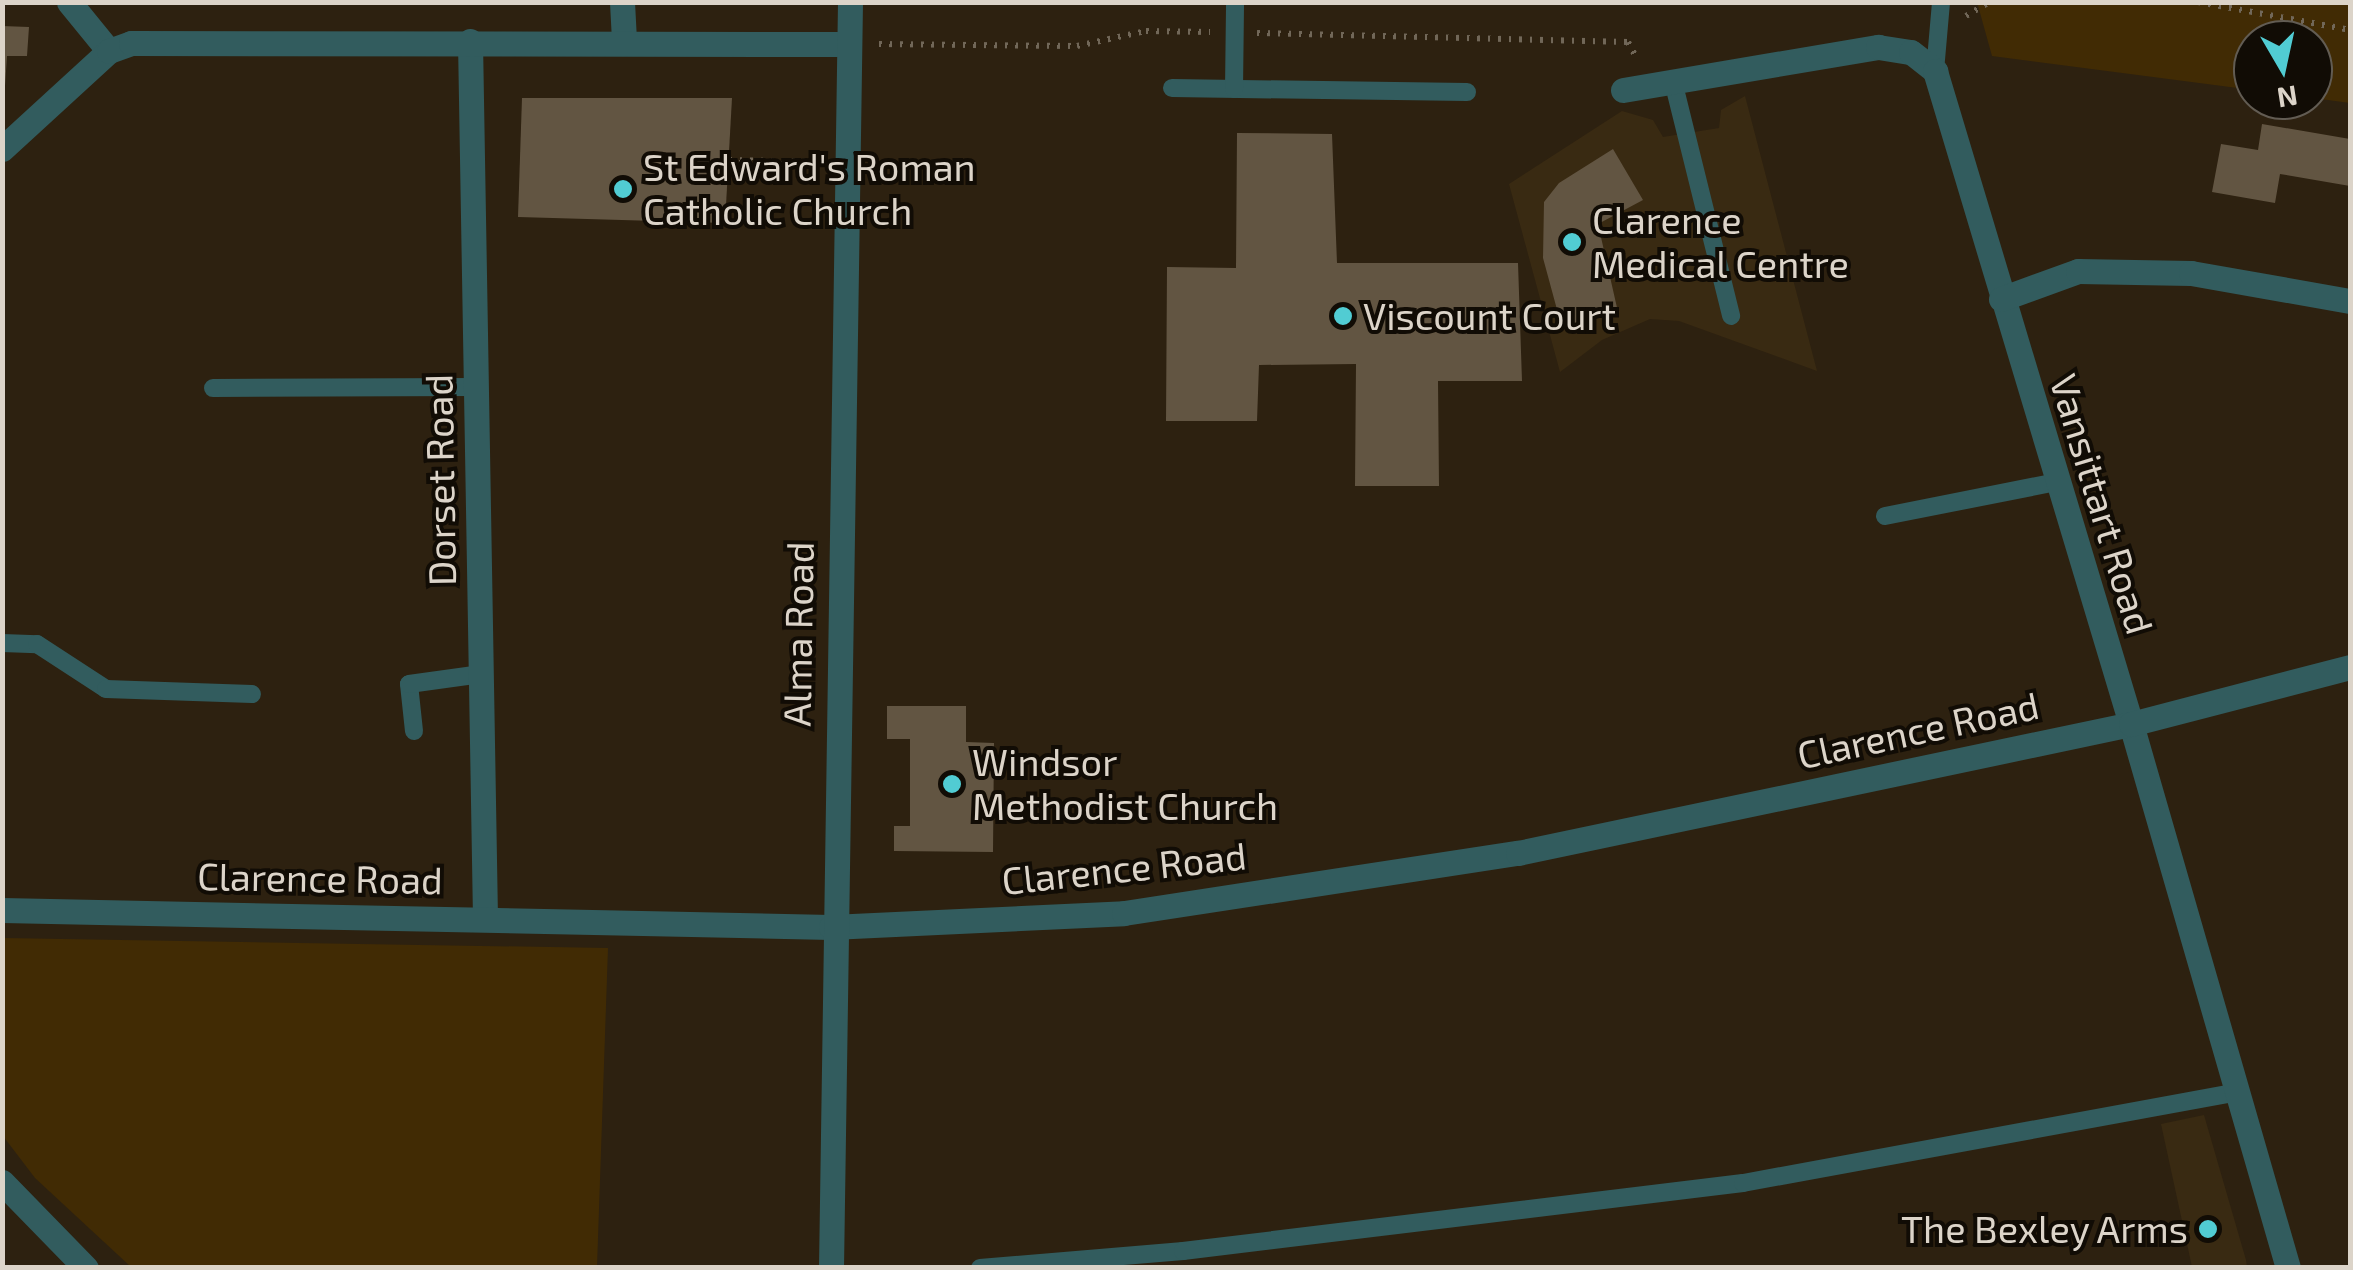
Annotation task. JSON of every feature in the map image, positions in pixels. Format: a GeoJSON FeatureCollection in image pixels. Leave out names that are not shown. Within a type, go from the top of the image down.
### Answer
{"type":"FeatureCollection","features":[{"type":"Feature","properties":{"kind":"street"},"geometry":{"type":"LineString","coordinates":[[69,2],[109,51]]}},
{"type":"Feature","properties":{"kind":"street"},"geometry":{"type":"LineString","coordinates":[[622,2],[624,40]]}},
{"type":"Feature","properties":{"kind":"street","name":"Alma Road"},"geometry":{"type":"LineString","coordinates":[[831,1268],[831,927],[850,2]]}},
{"type":"Feature","properties":{"kind":"street"},"geometry":{"type":"LineString","coordinates":[[2,148],[109,51],[131,43],[624,40],[848,44]]}},
{"type":"Feature","properties":{"kind":"street","name":"Dorset Road"},"geometry":{"type":"LineString","coordinates":[[470,42],[485,918]]}},
{"type":"Feature","properties":{"kind":"street"},"geometry":{"type":"LineString","coordinates":[[1623,90],[1878,47],[1911,52],[1935,71]]}},
{"type":"Feature","properties":{"kind":"street","name":"Vansittart Road"},"geometry":{"type":"LineString","coordinates":[[1935,71],[2288,1268]]}},
{"type":"Feature","properties":{"kind":"street"},"geometry":{"type":"LineString","coordinates":[[2001,299],[2078,270],[2191,273],[2350,301]]}},
{"type":"Feature","properties":{"kind":"street","name":"Clarence Road"},"geometry":{"type":"LineString","coordinates":[[2,910],[831,927],[1124,913],[1518,853],[2130,724],[2350,667]]}},
{"type":"Feature","properties":{"kind":"street"},"geometry":{"type":"LineString","coordinates":[[2,1182],[86,1268]]}},
{"type":"Feature","properties":{"kind":"lane"},"geometry":{"type":"LineString","coordinates":[[1234,89],[1235,2]]}},
{"type":"Feature","properties":{"kind":"lane"},"geometry":{"type":"LineString","coordinates":[[1935,71],[1941,2]]}},
{"type":"Feature","properties":{"kind":"lane"},"geometry":{"type":"LineString","coordinates":[[1672,81],[1731,316]]}},
{"type":"Feature","properties":{"kind":"lane"},"geometry":{"type":"LineString","coordinates":[[1172,88],[1467,92]]}},
{"type":"Feature","properties":{"kind":"lane"},"geometry":{"type":"LineString","coordinates":[[213,388],[476,387]]}},
{"type":"Feature","properties":{"kind":"lane"},"geometry":{"type":"LineString","coordinates":[[1885,516],[2057,482]]}},
{"type":"Feature","properties":{"kind":"lane"},"geometry":{"type":"LineString","coordinates":[[2,644],[36,644],[106,689],[252,694]]}},
{"type":"Feature","properties":{"kind":"lane"},"geometry":{"type":"LineString","coordinates":[[414,732],[409,684],[481,674]]}},
{"type":"Feature","properties":{"kind":"lane"},"geometry":{"type":"LineString","coordinates":[[980,1268],[1183,1251],[1743,1183],[2238,1092]]}},
{"type":"Feature","properties":{"kind":"path"},"geometry":{"type":"LineString","coordinates":[[1964,16],[1989,2]]}},
{"type":"Feature","properties":{"kind":"path"},"geometry":{"type":"LineString","coordinates":[[2198,2],[2350,30]]}},
{"type":"Feature","properties":{"kind":"path"},"geometry":{"type":"LineString","coordinates":[[729,160],[844,163]]}},
{"type":"Feature","properties":{"kind":"shaded area"},"geometry":{"type":"Polygon","coordinates":[[[1977,2],[2350,3],[2350,103],[2333,101],[2333,20],[2233,20],[2233,87],[1992,56],[1977,2]]]}},
{"type":"Feature","properties":{"kind":"shaded area"},"geometry":{"type":"Polygon","coordinates":[[[1745,96],[1817,371],[1679,321],[1650,319],[1602,340],[1560,372],[1509,184],[1622,111],[1653,120],[1663,137],[1719,128],[1721,110],[1745,96]]]}},
{"type":"Feature","properties":{"kind":"shaded area"},"geometry":{"type":"Polygon","coordinates":[[[3,938],[608,948],[597,1267],[131,1267],[35,1178],[3,1136],[3,938]]]}},
{"type":"Feature","properties":{"kind":"shaded area"},"geometry":{"type":"Polygon","coordinates":[[[2204,1115],[2247,1267],[2192,1267],[2161,1124],[2204,1115]]]}},
{"type":"Feature","properties":{"kind":"building"},"geometry":{"type":"Polygon","coordinates":[[[2,26],[29,27],[27,56],[7,56],[5,86],[2,26]]]}},
{"type":"Feature","properties":{"kind":"building","name":"St Edward's Roman Catholic Church"},"geometry":{"type":"Polygon","coordinates":[[[522,98],[732,98],[725,223],[518,217],[522,98]]]}},
{"type":"Feature","properties":{"kind":"building"},"geometry":{"type":"Polygon","coordinates":[[[2262,124],[2350,139],[2350,186],[2280,174],[2275,203],[2212,192],[2221,144],[2258,150],[2262,124]]]}},
{"type":"Feature","properties":{"kind":"building","name":"Viscount Court"},"geometry":{"type":"Polygon","coordinates":[[[1237,133],[1332,134],[1337,263],[1518,263],[1522,381],[1438,381],[1439,486],[1355,486],[1356,364],[1259,365],[1257,421],[1166,421],[1167,267],[1236,268],[1237,133]]]}},
{"type":"Feature","properties":{"kind":"building","name":"Clarence Medical Centre"},"geometry":{"type":"Polygon","coordinates":[[[1613,149],[1643,200],[1598,224],[1618,312],[1562,328],[1543,258],[1544,202],[1559,183],[1613,149]]]}},
{"type":"Feature","properties":{"kind":"building","name":"Windsor Methodist Church"},"geometry":{"type":"Polygon","coordinates":[[[887,706],[966,706],[966,742],[994,743],[993,852],[894,851],[894,826],[910,826],[910,739],[887,739],[887,706]]]}},
{"type":"Feature","properties":{"kind":"place","name":"St Edward's Roman Catholic Church"},"geometry":{"type":"Point","coordinates":[623,189]}},
{"type":"Feature","properties":{"kind":"place","name":"Clarence Medical Centre"},"geometry":{"type":"Point","coordinates":[1572,242]}},
{"type":"Feature","properties":{"kind":"place","name":"Viscount Court"},"geometry":{"type":"Point","coordinates":[1343,316]}},
{"type":"Feature","properties":{"kind":"place","name":"Windsor Methodist Church"},"geometry":{"type":"Point","coordinates":[952,784]}},
{"type":"Feature","properties":{"kind":"place","name":"The Bexley Arms"},"geometry":{"type":"Point","coordinates":[2208,1229]}}]}
